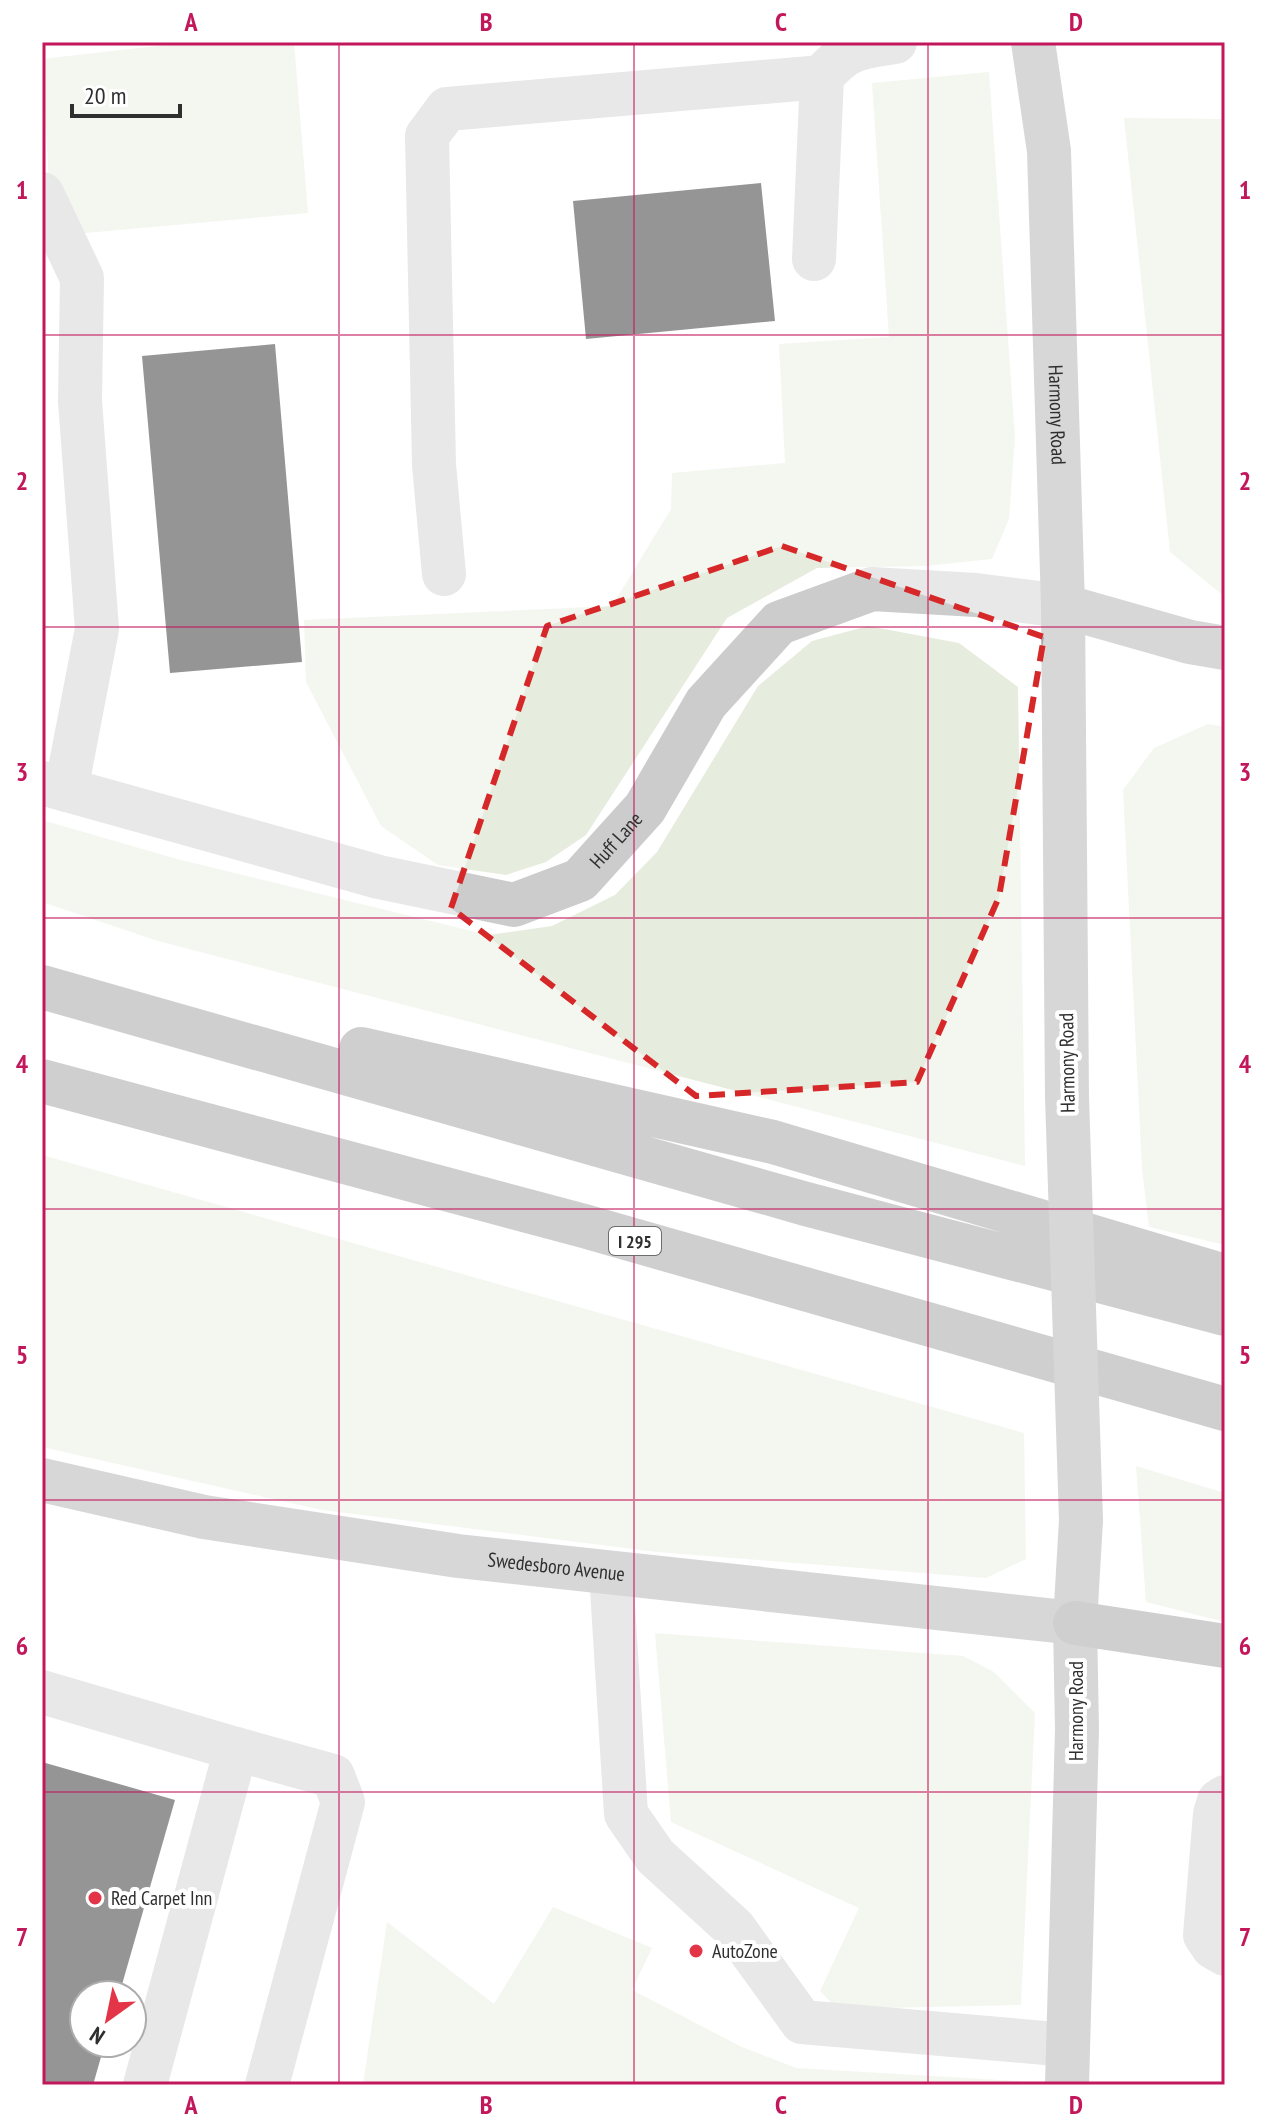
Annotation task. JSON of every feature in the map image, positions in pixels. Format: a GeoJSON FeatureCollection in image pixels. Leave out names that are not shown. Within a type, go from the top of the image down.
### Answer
{"type":"FeatureCollection","features":[{"type":"Feature","properties":{"kind":"highway"},"geometry":{"type":"LineString","coordinates":[[42,977],[773,1142],[1225,1276]]}},
{"type":"Feature","properties":{"kind":"highway"},"geometry":{"type":"LineString","coordinates":[[42,987],[806,1204],[1225,1314]]}},
{"type":"Feature","properties":{"kind":"highway","name":"I 295"},"geometry":{"type":"LineString","coordinates":[[42,1081],[599,1230],[1225,1409]]}},
{"type":"Feature","properties":{"kind":"highway"},"geometry":{"type":"LineString","coordinates":[[1075,1623],[1225,1646]]}},
{"type":"Feature","properties":{"kind":"main road","name":"Harmony Road"},"geometry":{"type":"LineString","coordinates":[[1033,42],[1049,151],[1063,606],[1067,1097],[1081,1520],[1075,1623],[1077,1744],[1068,2065]]}},
{"type":"Feature","properties":{"kind":"main road"},"geometry":{"type":"LineString","coordinates":[[1063,606],[1190,642],[1225,648]]}},
{"type":"Feature","properties":{"kind":"main road","name":"Swedesboro Avenue"},"geometry":{"type":"LineString","coordinates":[[42,1480],[204,1517],[458,1556],[1075,1623]]}},
{"type":"Feature","properties":{"kind":"street"},"geometry":{"type":"LineString","coordinates":[[814,259],[822,77],[836,60],[857,48],[895,42]]}},
{"type":"Feature","properties":{"kind":"street"},"geometry":{"type":"LineString","coordinates":[[444,574],[434,465],[427,136],[447,109],[822,77]]}},
{"type":"Feature","properties":{"kind":"street"},"geometry":{"type":"LineString","coordinates":[[42,194],[82,278],[80,401],[97,629],[54,786]]}},
{"type":"Feature","properties":{"kind":"street","name":"Huff Lane"},"geometry":{"type":"LineString","coordinates":[[54,786],[379,877],[514,905],[580,880],[645,808],[706,703],[779,623],[872,589],[976,595],[1063,606]]}},
{"type":"Feature","properties":{"kind":"street"},"geometry":{"type":"LineString","coordinates":[[611,1573],[626,1814],[655,1856],[734,1928],[802,2022],[1068,2065]]}},
{"type":"Feature","properties":{"kind":"street"},"geometry":{"type":"LineString","coordinates":[[42,1692],[333,1776],[343,1802],[267,2085]]}},
{"type":"Feature","properties":{"kind":"street"},"geometry":{"type":"LineString","coordinates":[[145,2085],[236,1749]]}},
{"type":"Feature","properties":{"kind":"street"},"geometry":{"type":"LineString","coordinates":[[1225,1797],[1219,1801],[1215,1814],[1205,1935],[1213,1947],[1225,1954]]}},
{"type":"Feature","properties":{"kind":"highlighted area"},"geometry":{"type":"Polygon","coordinates":[[[782,546],[1044,637],[999,897],[917,1082],[696,1096],[451,908],[547,626],[782,546]]]}},
{"type":"Feature","properties":{"kind":"shaded area"},"geometry":{"type":"Polygon","coordinates":[[[192,42],[294,42],[308,213],[52,236],[42,59],[192,42]]]}},
{"type":"Feature","properties":{"kind":"shaded area"},"geometry":{"type":"Polygon","coordinates":[[[989,72],[1015,437],[1009,519],[992,559],[925,566],[817,568],[727,618],[586,835],[546,862],[506,875],[438,865],[381,826],[306,682],[304,620],[612,606],[671,509],[672,473],[785,463],[779,344],[889,337],[872,83],[989,72]]]}},
{"type":"Feature","properties":{"kind":"shaded area"},"geometry":{"type":"Polygon","coordinates":[[[1124,118],[1225,119],[1225,597],[1170,552],[1124,118]]]}},
{"type":"Feature","properties":{"kind":"shaded area"},"geometry":{"type":"Polygon","coordinates":[[[868,626],[959,643],[1018,687],[1025,1166],[158,941],[42,902],[42,820],[177,859],[488,935],[552,926],[615,895],[657,852],[758,686],[812,641],[868,626]]]}},
{"type":"Feature","properties":{"kind":"shaded area"},"geometry":{"type":"Polygon","coordinates":[[[1208,724],[1225,727],[1225,1245],[1149,1227],[1142,1169],[1123,790],[1154,748],[1208,724]]]}},
{"type":"Feature","properties":{"kind":"shaded area"},"geometry":{"type":"Polygon","coordinates":[[[42,1155],[1024,1433],[1026,1559],[986,1578],[657,1552],[322,1510],[42,1447],[42,1155]]]}},
{"type":"Feature","properties":{"kind":"shaded area"},"geometry":{"type":"Polygon","coordinates":[[[1136,1466],[1225,1493],[1225,1622],[1146,1602],[1136,1466]]]}},
{"type":"Feature","properties":{"kind":"shaded area"},"geometry":{"type":"Polygon","coordinates":[[[655,1633],[963,1656],[994,1672],[1035,1713],[1021,2005],[837,2009],[820,1991],[859,1908],[671,1822],[655,1633]]]}},
{"type":"Feature","properties":{"kind":"shaded area"},"geometry":{"type":"Polygon","coordinates":[[[553,1907],[652,1948],[632,1990],[742,2047],[796,2068],[1020,2081],[1020,2085],[363,2085],[387,1922],[494,2004],[553,1907]]]}},
{"type":"Feature","properties":{"kind":"building"},"geometry":{"type":"Polygon","coordinates":[[[761,183],[775,321],[586,339],[573,201],[761,183]]]}},
{"type":"Feature","properties":{"kind":"building"},"geometry":{"type":"Polygon","coordinates":[[[275,344],[302,662],[170,673],[142,356],[275,344]]]}},
{"type":"Feature","properties":{"kind":"building","name":"Red Carpet Inn"},"geometry":{"type":"Polygon","coordinates":[[[42,1762],[175,1800],[124,1979],[68,1979],[68,2059],[100,2059],[93,2085],[42,2085],[42,1762]]]}},
{"type":"Feature","properties":{"kind":"place","name":"Red Carpet Inn"},"geometry":{"type":"Point","coordinates":[95,1898]}},
{"type":"Feature","properties":{"kind":"place","name":"AutoZone"},"geometry":{"type":"Point","coordinates":[696,1951]}}]}
